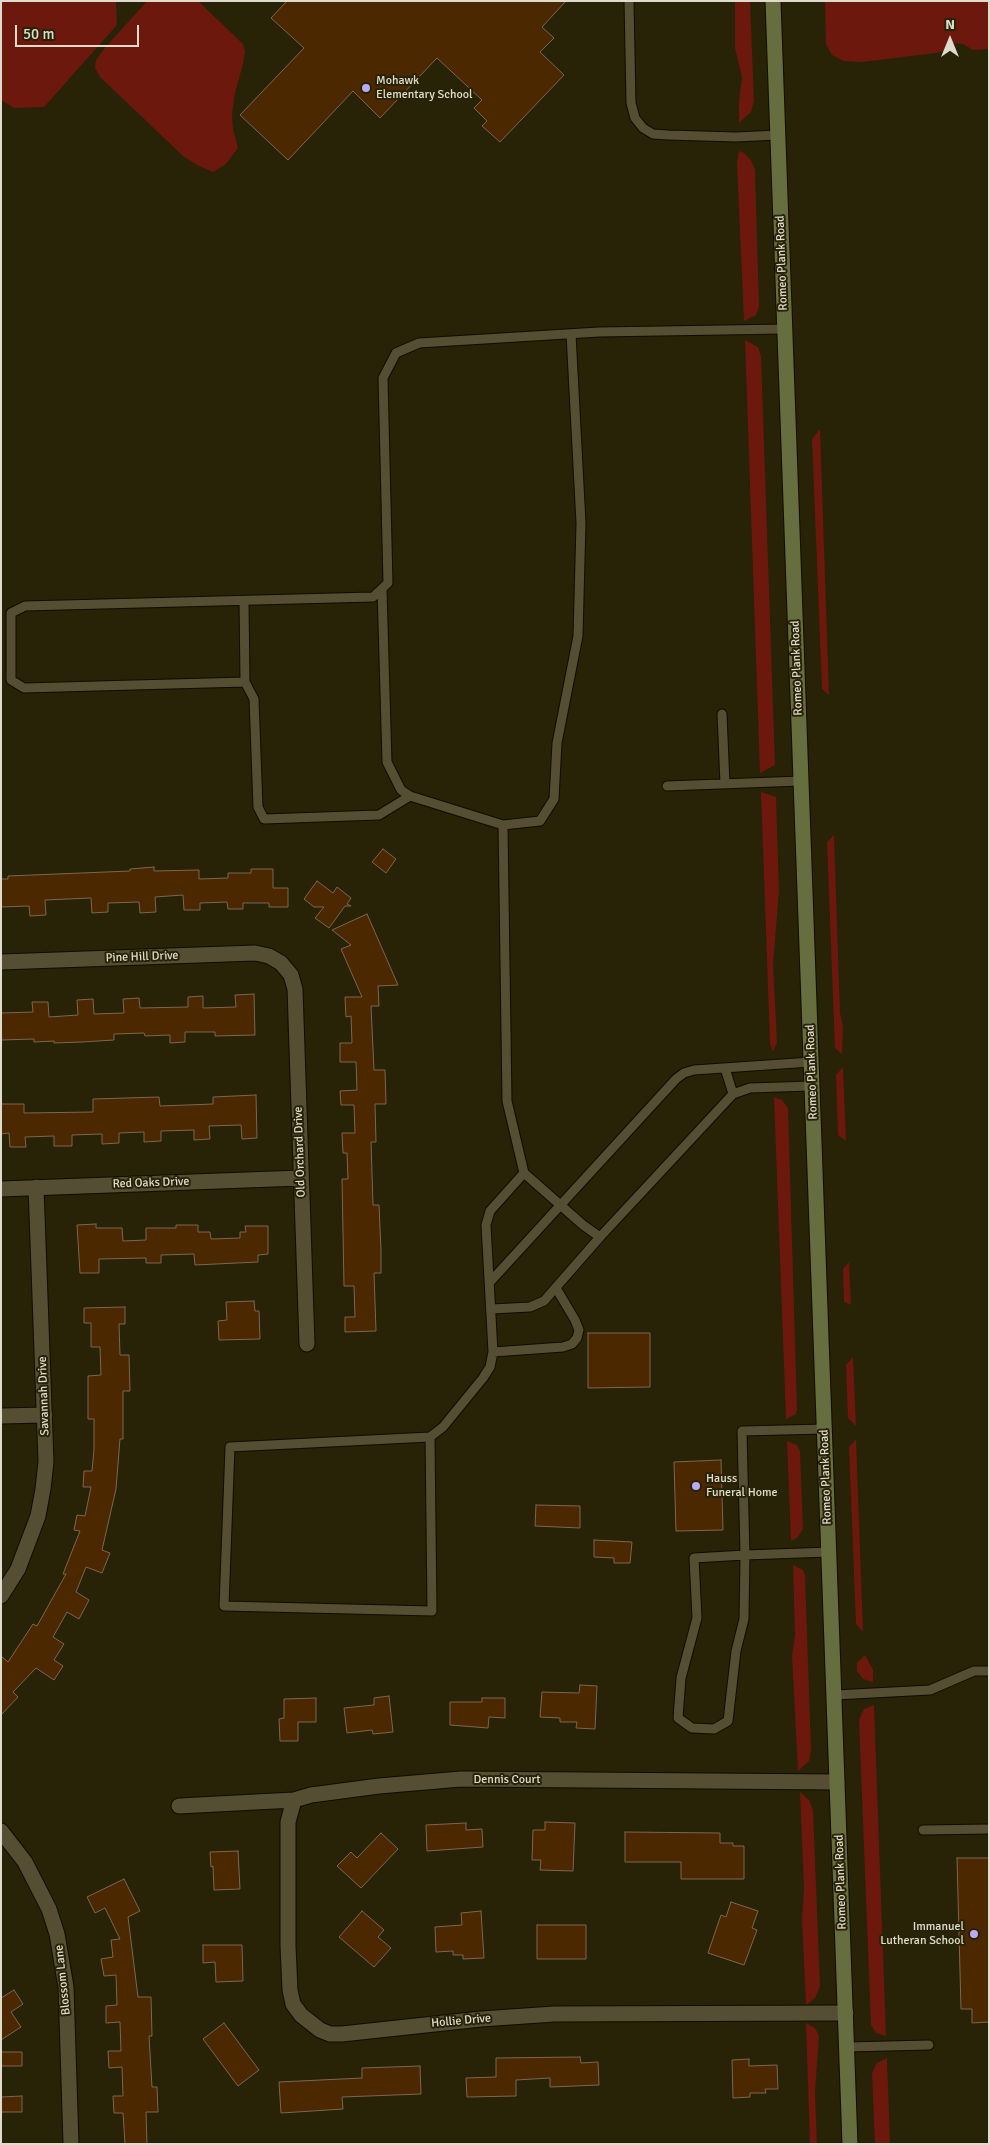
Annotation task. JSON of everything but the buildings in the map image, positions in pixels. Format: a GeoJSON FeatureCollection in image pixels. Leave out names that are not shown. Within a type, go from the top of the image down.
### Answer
{"type":"FeatureCollection","features":[{"type":"Feature","properties":{"kind":"main road","name":"Romeo Plank Road"},"geometry":{"type":"LineString","coordinates":[[773,1],[850,2144]]}},
{"type":"Feature","properties":{"kind":"street","name":"Pine Hill Drive"},"geometry":{"type":"LineString","coordinates":[[1,962],[255,953],[269,956],[281,963]]}},
{"type":"Feature","properties":{"kind":"street","name":"Old Orchard Drive"},"geometry":{"type":"LineString","coordinates":[[281,963],[291,975],[295,989],[307,1344]]}},
{"type":"Feature","properties":{"kind":"street","name":"Red Oaks Drive"},"geometry":{"type":"LineString","coordinates":[[1,1189],[301,1178]]}},
{"type":"Feature","properties":{"kind":"street","name":"Savannah Drive"},"geometry":{"type":"LineString","coordinates":[[1,1596],[18,1569],[38,1516],[44,1489],[46,1462],[45,1414],[36,1187]]}},
{"type":"Feature","properties":{"kind":"street"},"geometry":{"type":"LineString","coordinates":[[1,1416],[45,1414]]}},
{"type":"Feature","properties":{"kind":"street","name":"Dennis Court"},"geometry":{"type":"LineString","coordinates":[[179,1806],[294,1800],[311,1795],[340,1791],[461,1779],[837,1782]]}},
{"type":"Feature","properties":{"kind":"street","name":"Hollie Drive"},"geometry":{"type":"LineString","coordinates":[[294,1800],[288,1822],[290,1990],[293,2004],[301,2015],[320,2030],[330,2034],[462,2020],[554,2014],[846,2013]]}},
{"type":"Feature","properties":{"kind":"street","name":"Blossom Lane"},"geometry":{"type":"LineString","coordinates":[[1,1831],[25,1862],[38,1886],[59,1942],[66,1988],[71,2144]]}},
{"type":"Feature","properties":{"kind":"lane"},"geometry":{"type":"LineString","coordinates":[[629,1],[631,103],[635,118],[643,128],[653,134],[668,135],[778,136]]}},
{"type":"Feature","properties":{"kind":"lane"},"geometry":{"type":"LineString","coordinates":[[245,682],[24,688],[11,680],[11,613],[25,606],[244,602],[373,597],[388,583],[383,378],[396,353],[419,343],[571,334],[785,329]]}},
{"type":"Feature","properties":{"kind":"lane"},"geometry":{"type":"LineString","coordinates":[[382,589],[387,762],[401,790],[410,796],[503,825],[540,821],[554,799],[557,743],[578,636],[581,523],[571,334]]}},
{"type":"Feature","properties":{"kind":"lane"},"geometry":{"type":"LineString","coordinates":[[244,602],[245,682],[254,699],[258,808],[264,819],[379,816],[410,796]]}},
{"type":"Feature","properties":{"kind":"lane"},"geometry":{"type":"LineString","coordinates":[[722,714],[724,784]]}},
{"type":"Feature","properties":{"kind":"lane"},"geometry":{"type":"LineString","coordinates":[[667,786],[801,781]]}},
{"type":"Feature","properties":{"kind":"lane"},"geometry":{"type":"LineString","coordinates":[[503,825],[507,1101],[524,1173],[600,1237]]}},
{"type":"Feature","properties":{"kind":"lane"},"geometry":{"type":"LineString","coordinates":[[490,1282],[676,1079],[684,1073],[694,1070],[811,1062]]}},
{"type":"Feature","properties":{"kind":"lane"},"geometry":{"type":"LineString","coordinates":[[724,1068],[733,1094]]}},
{"type":"Feature","properties":{"kind":"lane"},"geometry":{"type":"LineString","coordinates":[[492,1309],[530,1307],[544,1302],[600,1237],[733,1094],[750,1088],[812,1086]]}},
{"type":"Feature","properties":{"kind":"lane"},"geometry":{"type":"LineString","coordinates":[[430,1437],[432,1612],[224,1606],[230,1447],[430,1437],[443,1427],[484,1378],[490,1367],[493,1352],[492,1309],[486,1225],[490,1211],[524,1173]]}},
{"type":"Feature","properties":{"kind":"lane"},"geometry":{"type":"LineString","coordinates":[[493,1352],[563,1347],[572,1344],[577,1338],[578,1330],[575,1320],[556,1288]]}},
{"type":"Feature","properties":{"kind":"lane"},"geometry":{"type":"LineString","coordinates":[[825,1429],[742,1431],[745,1555],[744,1620],[736,1650],[728,1721],[714,1729],[692,1728],[678,1718],[681,1678],[697,1618],[694,1558],[745,1555],[829,1552]]}},
{"type":"Feature","properties":{"kind":"lane"},"geometry":{"type":"LineString","coordinates":[[835,1694],[930,1690],[974,1671],[989,1671]]}},
{"type":"Feature","properties":{"kind":"lane"},"geometry":{"type":"LineString","coordinates":[[923,1830],[989,1829]]}},
{"type":"Feature","properties":{"kind":"lane"},"geometry":{"type":"LineString","coordinates":[[847,2048],[929,2045]]}},
{"type":"Feature","properties":{"kind":"shaded area"},"geometry":{"type":"Polygon","coordinates":[[[1,1],[116,1],[117,25],[44,107],[14,108],[1,100],[1,1]]]}},
{"type":"Feature","properties":{"kind":"shaded area"},"geometry":{"type":"Polygon","coordinates":[[[147,1],[198,1],[243,44],[245,52],[232,114],[233,129],[238,148],[226,164],[213,172],[183,156],[100,77],[95,68],[96,60],[104,49],[147,1]]]}},
{"type":"Feature","properties":{"kind":"shaded area"},"geometry":{"type":"Polygon","coordinates":[[[735,1],[750,1],[754,101],[751,112],[739,123],[742,77],[735,48],[735,1]]]}},
{"type":"Feature","properties":{"kind":"shaded area"},"geometry":{"type":"Polygon","coordinates":[[[825,1],[989,1],[989,49],[973,50],[963,44],[952,43],[944,51],[936,53],[862,62],[844,61],[832,55],[826,44],[825,1]]]}},
{"type":"Feature","properties":{"kind":"shaded area"},"geometry":{"type":"Polygon","coordinates":[[[739,151],[751,160],[755,170],[759,306],[756,315],[744,321],[737,163],[739,151]]]}},
{"type":"Feature","properties":{"kind":"shaded area"},"geometry":{"type":"Polygon","coordinates":[[[745,340],[758,347],[761,356],[775,765],[760,773],[745,340]]]}},
{"type":"Feature","properties":{"kind":"shaded area"},"geometry":{"type":"Polygon","coordinates":[[[820,429],[829,695],[822,689],[812,439],[820,429]]]}},
{"type":"Feature","properties":{"kind":"shaded area"},"geometry":{"type":"Polygon","coordinates":[[[761,792],[776,797],[779,891],[773,965],[777,1042],[773,1052],[770,1043],[761,792]]]}},
{"type":"Feature","properties":{"kind":"shaded area"},"geometry":{"type":"Polygon","coordinates":[[[834,835],[840,1013],[843,1027],[842,1054],[835,1048],[827,842],[834,835]]]}},
{"type":"Feature","properties":{"kind":"shaded area"},"geometry":{"type":"Polygon","coordinates":[[[843,1067],[846,1141],[838,1135],[836,1075],[843,1067]]]}},
{"type":"Feature","properties":{"kind":"shaded area"},"geometry":{"type":"Polygon","coordinates":[[[774,1097],[782,1100],[788,1108],[797,1409],[796,1414],[786,1419],[774,1097]]]}},
{"type":"Feature","properties":{"kind":"shaded area"},"geometry":{"type":"Polygon","coordinates":[[[849,1262],[851,1305],[844,1302],[843,1269],[849,1262]]]}},
{"type":"Feature","properties":{"kind":"shaded area"},"geometry":{"type":"Polygon","coordinates":[[[853,1357],[856,1426],[848,1418],[846,1365],[853,1357]]]}},
{"type":"Feature","properties":{"kind":"shaded area"},"geometry":{"type":"Polygon","coordinates":[[[856,1439],[863,1632],[856,1624],[849,1447],[856,1439]]]}},
{"type":"Feature","properties":{"kind":"shaded area"},"geometry":{"type":"Polygon","coordinates":[[[787,1441],[797,1445],[800,1451],[803,1529],[797,1538],[791,1541],[787,1441]]]}},
{"type":"Feature","properties":{"kind":"shaded area"},"geometry":{"type":"Polygon","coordinates":[[[793,1565],[803,1570],[805,1575],[811,1749],[809,1761],[798,1771],[792,1656],[795,1635],[793,1565]]]}},
{"type":"Feature","properties":{"kind":"shaded area"},"geometry":{"type":"Polygon","coordinates":[[[865,1655],[873,1670],[873,1682],[863,1679],[857,1671],[857,1663],[865,1655]]]}},
{"type":"Feature","properties":{"kind":"shaded area"},"geometry":{"type":"Polygon","coordinates":[[[874,1705],[886,2036],[876,2033],[871,2025],[859,1720],[864,1709],[874,1705]]]}},
{"type":"Feature","properties":{"kind":"shaded area"},"geometry":{"type":"Polygon","coordinates":[[[800,1792],[809,1800],[813,1810],[820,1986],[815,1998],[806,2005],[802,1919],[804,1888],[800,1792]]]}},
{"type":"Feature","properties":{"kind":"shaded area"},"geometry":{"type":"Polygon","coordinates":[[[806,2023],[815,2028],[819,2036],[815,2092],[817,2144],[810,2144],[806,2023]]]}},
{"type":"Feature","properties":{"kind":"shaded area"},"geometry":{"type":"Polygon","coordinates":[[[887,2058],[890,2144],[875,2144],[872,2073],[877,2063],[887,2058]]]}},
{"type":"Feature","properties":{"kind":"place","name":"Mohawk Elementary School"},"geometry":{"type":"Point","coordinates":[366,88]}},
{"type":"Feature","properties":{"kind":"place","name":"Hauss Funeral Home"},"geometry":{"type":"Point","coordinates":[696,1486]}},
{"type":"Feature","properties":{"kind":"place","name":"Immanuel Lutheran School"},"geometry":{"type":"Point","coordinates":[974,1934]}}]}
